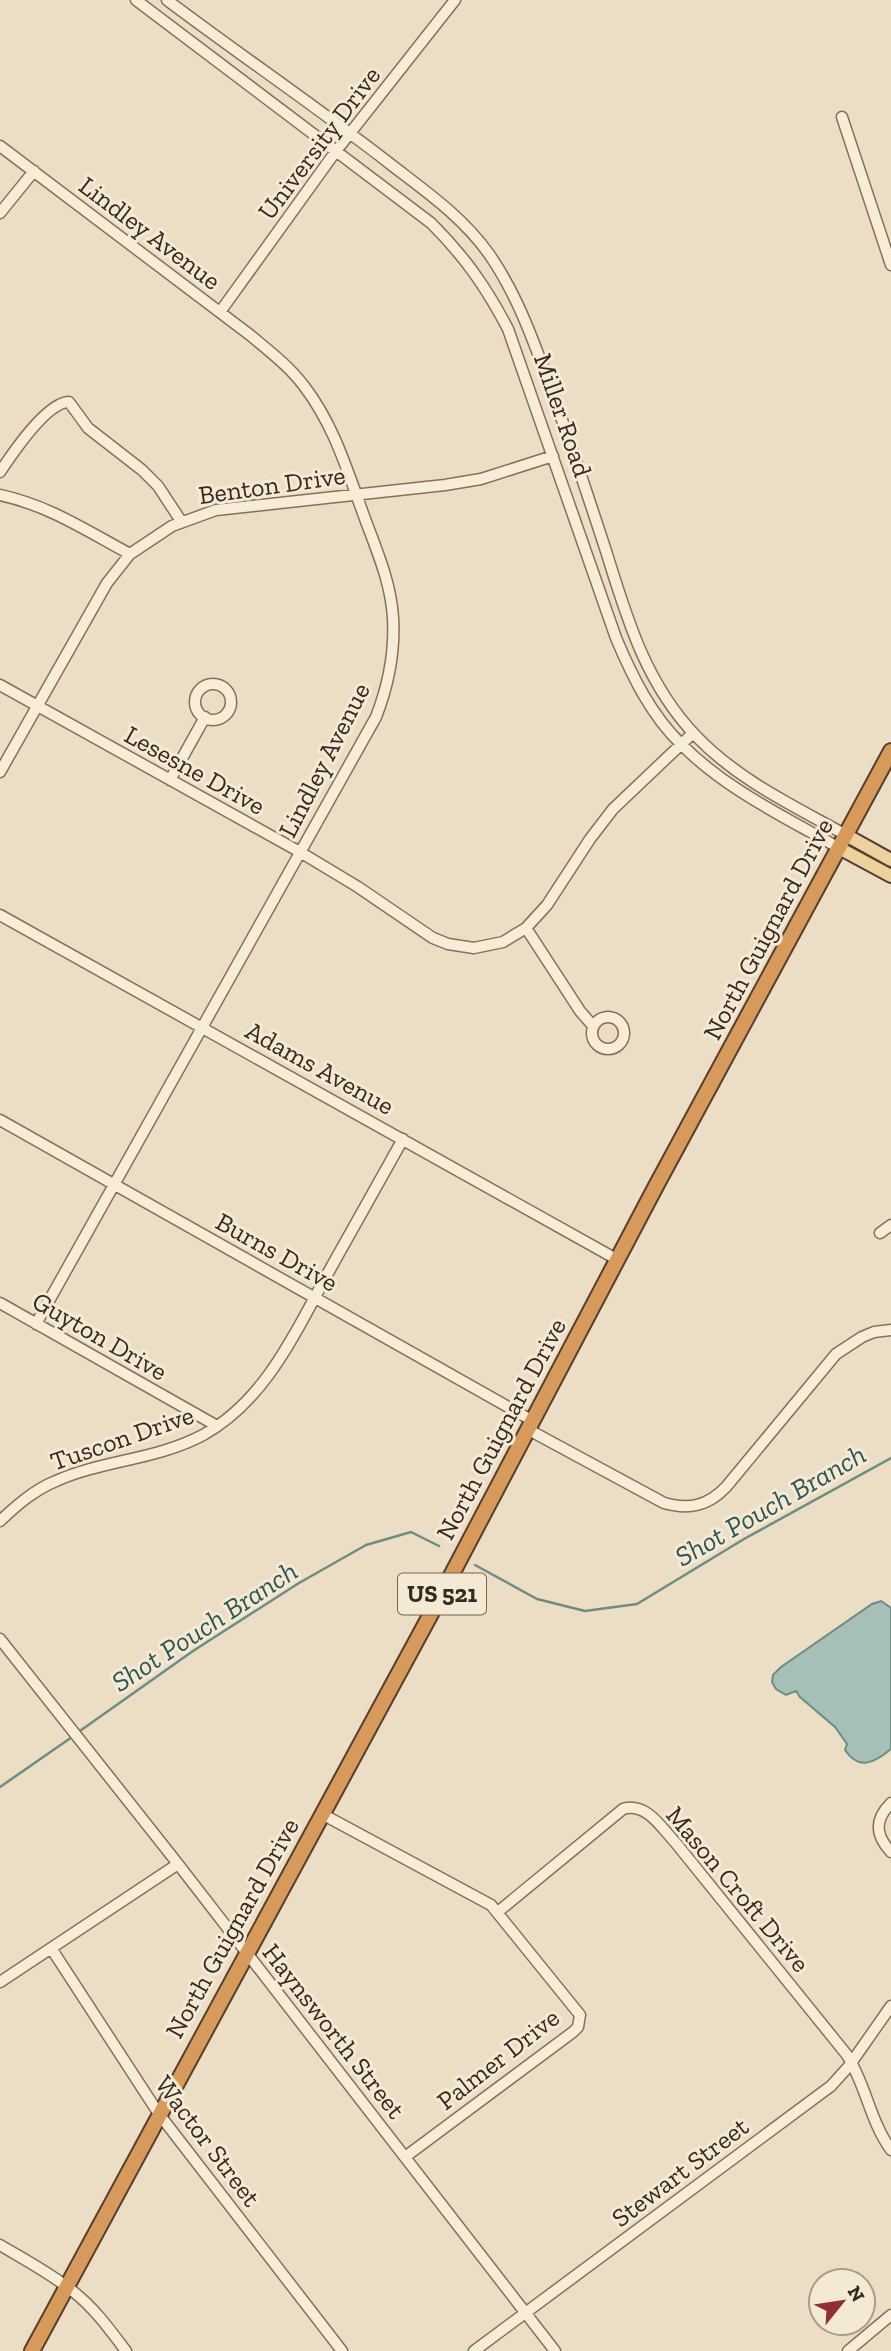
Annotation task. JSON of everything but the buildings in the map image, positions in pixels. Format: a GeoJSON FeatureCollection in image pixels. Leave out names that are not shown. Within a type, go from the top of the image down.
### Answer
{"type":"FeatureCollection","features":[{"type":"Feature","properties":{"kind":"highway","name":"North Guignard Drive"},"geometry":{"type":"LineString","coordinates":[[32,2351],[891,751]]}},
{"type":"Feature","properties":{"kind":"main road","name":"Miller Road"},"geometry":{"type":"LineString","coordinates":[[843,841],[891,860]]}},
{"type":"Feature","properties":{"kind":"main road","name":"Miller Road"},"geometry":{"type":"LineString","coordinates":[[843,841],[891,876]]}},
{"type":"Feature","properties":{"kind":"street","name":"Miller Road"},"geometry":{"type":"LineString","coordinates":[[136,0],[431,223],[474,269],[508,329],[627,665],[646,699],[680,743],[701,763],[749,797],[843,841]]}},
{"type":"Feature","properties":{"kind":"street","name":"Miller Road"},"geometry":{"type":"LineString","coordinates":[[167,0],[350,133],[456,215],[472,232],[491,257],[529,329],[575,452],[631,630],[659,689],[693,733],[717,755],[760,787],[843,841]]}},
{"type":"Feature","properties":{"kind":"street","name":"University Drive"},"geometry":{"type":"LineString","coordinates":[[220,312],[350,133],[455,0]]}},
{"type":"Feature","properties":{"kind":"street"},"geometry":{"type":"LineString","coordinates":[[842,117],[891,265]]}},
{"type":"Feature","properties":{"kind":"street","name":"Lindley Avenue"},"geometry":{"type":"LineString","coordinates":[[0,146],[275,355],[302,383],[327,419],[382,563],[390,594],[394,636],[390,673],[376,717],[36,1324]]}},
{"type":"Feature","properties":{"kind":"street"},"geometry":{"type":"LineString","coordinates":[[0,212],[34,171]]}},
{"type":"Feature","properties":{"kind":"street"},"geometry":{"type":"LineString","coordinates":[[0,472],[47,413],[63,402],[69,402],[88,428],[142,470],[158,486],[181,522]]}},
{"type":"Feature","properties":{"kind":"street","name":"Benton Drive"},"geometry":{"type":"LineString","coordinates":[[0,772],[107,583],[130,554],[157,534],[216,510],[481,479],[553,456]]}},
{"type":"Feature","properties":{"kind":"street"},"geometry":{"type":"LineString","coordinates":[[0,495],[43,508],[130,554]]}},
{"type":"Feature","properties":{"kind":"street","name":"Lesesne Drive"},"geometry":{"type":"LineString","coordinates":[[0,685],[300,852],[358,887],[423,932],[448,944],[474,948],[512,938],[526,928],[547,905],[613,809],[693,733]]}},
{"type":"Feature","properties":{"kind":"street"},"geometry":{"type":"LineString","coordinates":[[170,779],[205,718]]}},
{"type":"Feature","properties":{"kind":"street","name":"Adams Avenue"},"geometry":{"type":"LineString","coordinates":[[0,915],[618,1260]]}},
{"type":"Feature","properties":{"kind":"street"},"geometry":{"type":"LineString","coordinates":[[526,928],[580,1011],[593,1026]]}},
{"type":"Feature","properties":{"kind":"street","name":"Burns Drive"},"geometry":{"type":"LineString","coordinates":[[0,1120],[315,1297],[664,1503],[688,1508],[716,1498],[836,1354],[862,1337],[891,1330]]}},
{"type":"Feature","properties":{"kind":"street","name":"Tuscon Drive"},"geometry":{"type":"LineString","coordinates":[[0,1521],[33,1494],[57,1480],[153,1455],[202,1436],[241,1407],[260,1387],[315,1297],[403,1139]]}},
{"type":"Feature","properties":{"kind":"street"},"geometry":{"type":"LineString","coordinates":[[880,1233],[891,1225]]}},
{"type":"Feature","properties":{"kind":"street","name":"Guyton Drive"},"geometry":{"type":"LineString","coordinates":[[0,1303],[216,1426]]}},
{"type":"Feature","properties":{"kind":"street","name":"Haynsworth Street"},"geometry":{"type":"LineString","coordinates":[[0,1639],[247,1952],[555,2351]]}},
{"type":"Feature","properties":{"kind":"street"},"geometry":{"type":"LineString","coordinates":[[891,1802],[877,1827],[879,1837],[891,1853]]}},
{"type":"Feature","properties":{"kind":"street","name":"Mason Croft Drive"},"geometry":{"type":"LineString","coordinates":[[499,1912],[615,1814],[628,1807],[648,1813],[675,1842],[852,2062],[874,2121],[891,2150]]}},
{"type":"Feature","properties":{"kind":"street","name":"Palmer Drive"},"geometry":{"type":"LineString","coordinates":[[322,1814],[491,1905],[580,2015],[578,2027],[405,2157]]}},
{"type":"Feature","properties":{"kind":"street"},"geometry":{"type":"LineString","coordinates":[[0,1982],[178,1864]]}},
{"type":"Feature","properties":{"kind":"street","name":"Wactor Street"},"geometry":{"type":"LineString","coordinates":[[51,1948],[159,2114],[342,2351]]}},
{"type":"Feature","properties":{"kind":"street","name":"Stewart Street"},"geometry":{"type":"LineString","coordinates":[[474,2351],[831,2086],[852,2062],[891,2006]]}},
{"type":"Feature","properties":{"kind":"street"},"geometry":{"type":"LineString","coordinates":[[0,2245],[67,2287],[91,2307],[126,2351]]}},
{"type":"Feature","properties":{"kind":"street"},"geometry":{"type":"LineString","coordinates":[[848,2351],[891,2315]]}},
{"type":"Feature","properties":{"kind":"water"},"geometry":{"type":"Polygon","coordinates":[[[881,1601],[891,1608],[891,1749],[873,1761],[861,1763],[850,1757],[845,1750],[847,1744],[835,1727],[796,1691],[786,1695],[776,1689],[772,1682],[773,1675],[781,1667],[872,1604],[881,1601]]]}},
{"type":"Feature","properties":{"kind":"waterway","name":"Shot Pouch Branch"},"geometry":{"type":"LineString","coordinates":[[475,1565],[537,1599],[585,1611],[637,1604],[744,1539],[891,1458]]}},
{"type":"Feature","properties":{"kind":"waterway","name":"Shot Pouch Branch"},"geometry":{"type":"LineString","coordinates":[[77,1733],[193,1651],[299,1583],[366,1545],[411,1532],[439,1546]]}},
{"type":"Feature","properties":{"kind":"waterway","name":"Shot Pouch Branch"},"geometry":{"type":"LineString","coordinates":[[0,1787],[72,1737]]}}]}
